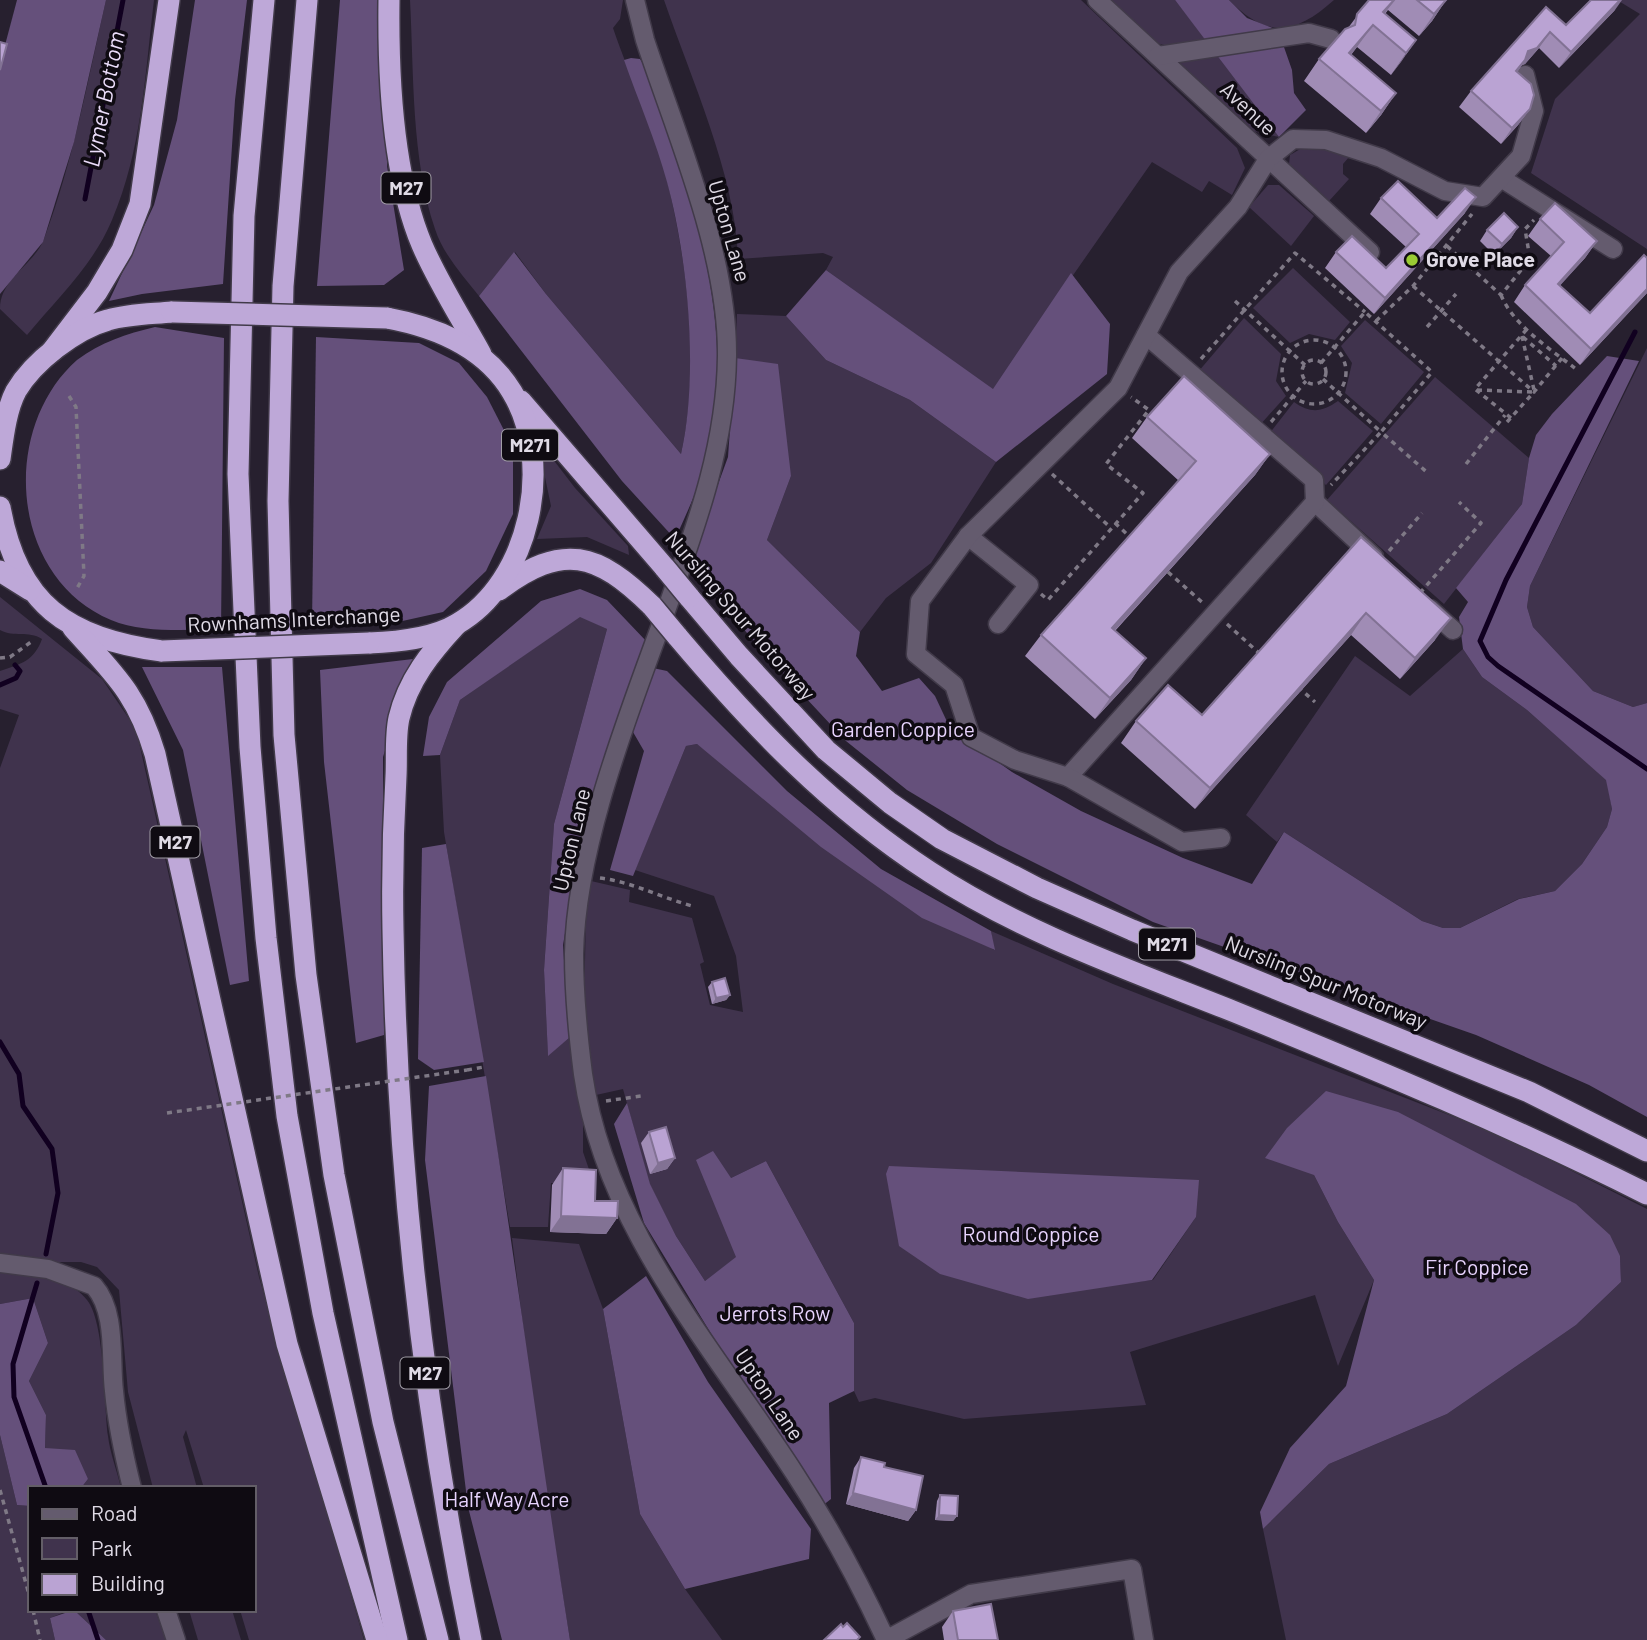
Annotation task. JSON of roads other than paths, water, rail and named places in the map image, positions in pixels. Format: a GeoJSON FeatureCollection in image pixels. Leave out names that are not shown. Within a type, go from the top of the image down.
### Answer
{"type":"FeatureCollection","features":[{"type":"Feature","properties":{"kind":"highway"},"geometry":{"type":"LineString","coordinates":[[52,351],[97,292],[122,250],[140,204],[169,0]]}},
{"type":"Feature","properties":{"kind":"highway"},"geometry":{"type":"LineString","coordinates":[[264,0],[244,216],[238,474],[250,747],[266,938],[287,1116],[323,1313],[397,1640]]}},
{"type":"Feature","properties":{"kind":"highway","name":"M27"},"geometry":{"type":"LineString","coordinates":[[307,0],[283,286],[278,501],[284,735],[306,975],[334,1175],[383,1422],[438,1640]]}},
{"type":"Feature","properties":{"kind":"highway","name":"M27"},"geometry":{"type":"LineString","coordinates":[[389,0],[391,103],[402,174],[421,244],[484,359]]}},
{"type":"Feature","properties":{"kind":"highway","name":"Rownhams Interchange"},"geometry":{"type":"LineString","coordinates":[[0,459],[3,435],[16,392],[52,351],[86,328],[108,320],[172,312],[387,318],[422,324],[452,338],[484,359],[512,392],[528,435],[533,474],[527,523],[515,556],[491,597],[456,625],[395,642],[162,651],[104,640],[73,628],[30,590],[13,554],[0,507]]}},
{"type":"Feature","properties":{"kind":"highway","name":"M271"},"geometry":{"type":"LineString","coordinates":[[0,407],[16,392]]}},
{"type":"Feature","properties":{"kind":"highway","name":"Nursling Spur Motorway"},"geometry":{"type":"LineString","coordinates":[[512,392],[583,469],[739,656],[826,750],[890,803],[942,839],[1037,888],[1132,930],[1529,1092],[1647,1151]]}},
{"type":"Feature","properties":{"kind":"highway","name":"M271"},"geometry":{"type":"LineString","coordinates":[[491,597],[535,566],[568,558],[609,570],[624,579],[652,606],[733,702],[828,796],[870,831],[931,873],[997,912],[1379,1070],[1516,1131],[1647,1194]]}},
{"type":"Feature","properties":{"kind":"highway","name":"M271"},"geometry":{"type":"LineString","coordinates":[[0,571],[30,590]]}},
{"type":"Feature","properties":{"kind":"highway","name":"M27"},"geometry":{"type":"LineString","coordinates":[[456,625],[427,656],[398,719],[393,913],[396,1059],[407,1211],[446,1521],[471,1640]]}},
{"type":"Feature","properties":{"kind":"highway","name":"M27"},"geometry":{"type":"LineString","coordinates":[[73,628],[130,691],[149,734],[287,1344],[377,1640]]}},
{"type":"Feature","properties":{"kind":"street","name":"Upton Lane"},"geometry":{"type":"LineString","coordinates":[[635,0],[723,289],[727,354],[723,420],[710,483],[612,769],[584,876],[574,951],[581,1054],[590,1105],[604,1158],[626,1216],[797,1477],[886,1640]]}},
{"type":"Feature","properties":{"kind":"street","name":"Avenue"},"geometry":{"type":"LineString","coordinates":[[1097,0],[1370,252]]}},
{"type":"Feature","properties":{"kind":"street"},"geometry":{"type":"LineString","coordinates":[[1158,56],[1309,33],[1331,39]]}},
{"type":"Feature","properties":{"kind":"street"},"geometry":{"type":"LineString","coordinates":[[1221,838],[1182,842],[1068,777],[1015,760],[971,737],[954,685],[916,654],[920,601],[968,536],[1118,388],[1179,272],[1238,207],[1268,159],[1293,139],[1326,140],[1381,159],[1445,191],[1483,198],[1521,156],[1534,111],[1525,75]]}},
{"type":"Feature","properties":{"kind":"street"},"geometry":{"type":"LineString","coordinates":[[1501,178],[1613,249]]}},
{"type":"Feature","properties":{"kind":"street"},"geometry":{"type":"LineString","coordinates":[[1068,777],[1315,502],[1314,480],[1146,335]]}},
{"type":"Feature","properties":{"kind":"street"},"geometry":{"type":"LineString","coordinates":[[1315,502],[1390,571]]}},
{"type":"Feature","properties":{"kind":"street"},"geometry":{"type":"LineString","coordinates":[[968,536],[1029,585],[998,624]]}},
{"type":"Feature","properties":{"kind":"street"},"geometry":{"type":"LineString","coordinates":[[1417,597],[1453,630]]}},
{"type":"Feature","properties":{"kind":"street"},"geometry":{"type":"LineString","coordinates":[[0,1263],[48,1269],[94,1286],[99,1291],[109,1328],[121,1446],[131,1486]]}},
{"type":"Feature","properties":{"kind":"street"},"geometry":{"type":"LineString","coordinates":[[886,1640],[971,1594],[1132,1569],[1144,1640]]}},
{"type":"Feature","properties":{"kind":"street"},"geometry":{"type":"LineString","coordinates":[[167,1612],[176,1640]]}},
{"type":"Feature","properties":{"kind":"waterway","name":"Lymer Bottom"},"geometry":{"type":"LineString","coordinates":[[85,199],[123,0]]}},
{"type":"Feature","properties":{"kind":"waterway"},"geometry":{"type":"LineString","coordinates":[[1635,332],[1506,580],[1480,641],[1488,657],[1498,666],[1647,769]]}},
{"type":"Feature","properties":{"kind":"waterway","name":"Lymer Bottom"},"geometry":{"type":"LineString","coordinates":[[0,685],[16,678],[20,671],[15,665]]}},
{"type":"Feature","properties":{"kind":"waterway","name":"Lymer Bottom"},"geometry":{"type":"LineString","coordinates":[[0,1042],[19,1074],[23,1106],[52,1149],[58,1193],[46,1254]]}},
{"type":"Feature","properties":{"kind":"waterway","name":"Lymer Bottom"},"geometry":{"type":"LineString","coordinates":[[37,1283],[13,1364],[14,1397],[45,1486]]}},
{"type":"Feature","properties":{"kind":"waterway","name":"Lymer Bottom"},"geometry":{"type":"LineString","coordinates":[[89,1612],[98,1640]]}},
{"type":"Feature","properties":{"kind":"place","name":"Grove Place"},"geometry":{"type":"Point","coordinates":[1412,260]}},
{"type":"Feature","properties":{"kind":"park label","name":"Garden Coppice"},"geometry":{"type":"Point","coordinates":[903,730]}},
{"type":"Feature","properties":{"kind":"park label","name":"Round Coppice"},"geometry":{"type":"Point","coordinates":[1031,1235]}},
{"type":"Feature","properties":{"kind":"park label","name":"Fir Coppice"},"geometry":{"type":"Point","coordinates":[1477,1268]}},
{"type":"Feature","properties":{"kind":"park label","name":"Jerrots Row"},"geometry":{"type":"Point","coordinates":[775,1314]}},
{"type":"Feature","properties":{"kind":"park label","name":"Half Way Acre"},"geometry":{"type":"Point","coordinates":[507,1500]}}]}
